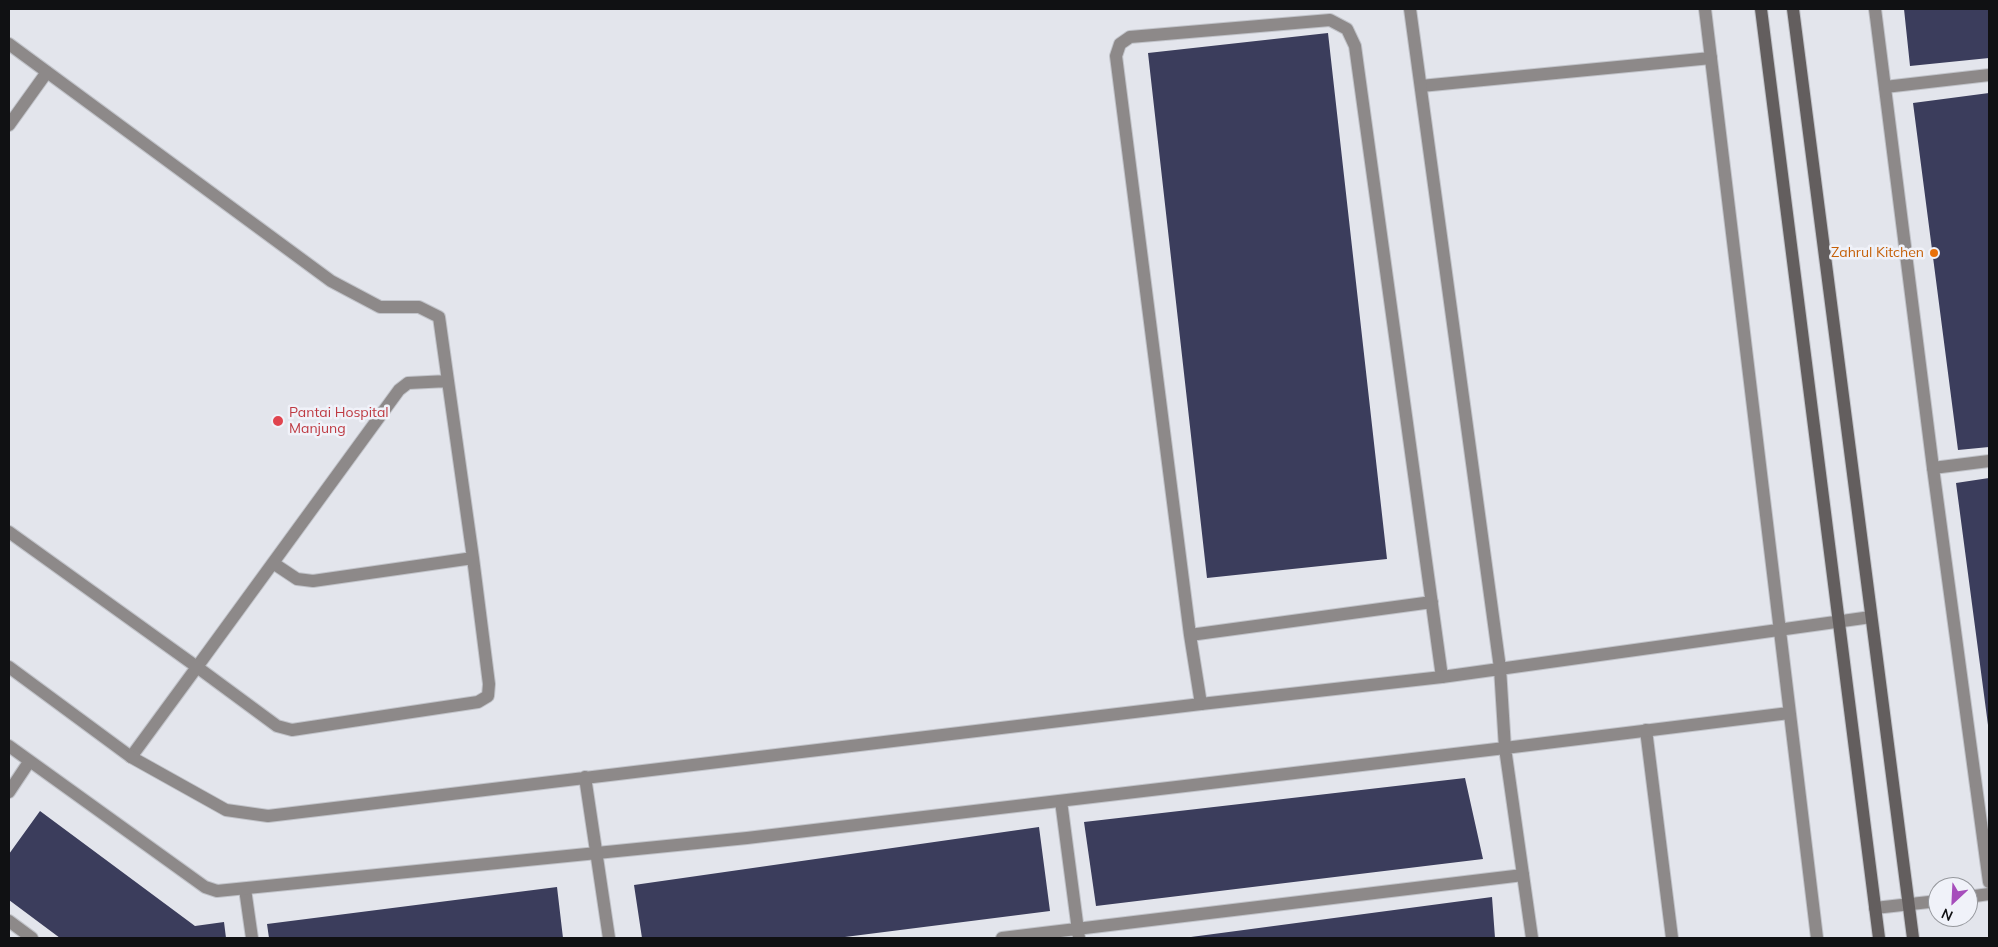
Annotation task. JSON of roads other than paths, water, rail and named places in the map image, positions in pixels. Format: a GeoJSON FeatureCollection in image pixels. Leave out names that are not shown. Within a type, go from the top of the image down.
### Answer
{"type":"FeatureCollection","features":[{"type":"Feature","properties":{"kind":"street"},"geometry":{"type":"LineString","coordinates":[[1410,9],[1500,668],[1505,748],[1532,938]]}},
{"type":"Feature","properties":{"kind":"street"},"geometry":{"type":"LineString","coordinates":[[1705,9],[1816,938]]}},
{"type":"Feature","properties":{"kind":"street"},"geometry":{"type":"LineString","coordinates":[[1761,9],[1879,938]]}},
{"type":"Feature","properties":{"kind":"street"},"geometry":{"type":"LineString","coordinates":[[1793,9],[1913,938]]}},
{"type":"Feature","properties":{"kind":"street"},"geometry":{"type":"LineString","coordinates":[[1875,9],[1933,468],[1989,882]]}},
{"type":"Feature","properties":{"kind":"street"},"geometry":{"type":"LineString","coordinates":[[1201,704],[1190,635],[1116,56],[1120,44],[1130,37],[1330,20],[1347,29],[1355,46],[1442,677]]}},
{"type":"Feature","properties":{"kind":"street"},"geometry":{"type":"LineString","coordinates":[[9,44],[331,281],[380,307],[419,307],[440,316],[489,684],[488,696],[478,702],[292,730],[277,726],[9,532]]}},
{"type":"Feature","properties":{"kind":"street"},"geometry":{"type":"LineString","coordinates":[[1421,86],[1710,58]]}},
{"type":"Feature","properties":{"kind":"street"},"geometry":{"type":"LineString","coordinates":[[9,125],[46,72]]}},
{"type":"Feature","properties":{"kind":"street"},"geometry":{"type":"LineString","coordinates":[[1885,87],[1989,75]]}},
{"type":"Feature","properties":{"kind":"street"},"geometry":{"type":"LineString","coordinates":[[131,757],[399,390],[408,383],[448,381]]}},
{"type":"Feature","properties":{"kind":"street"},"geometry":{"type":"LineString","coordinates":[[1933,468],[1989,461]]}},
{"type":"Feature","properties":{"kind":"street"},"geometry":{"type":"LineString","coordinates":[[273,563],[297,579],[313,581],[473,558]]}},
{"type":"Feature","properties":{"kind":"street"},"geometry":{"type":"LineString","coordinates":[[1190,635],[1432,602]]}},
{"type":"Feature","properties":{"kind":"street"},"geometry":{"type":"LineString","coordinates":[[9,667],[131,757],[226,810],[268,816],[1201,704],[1442,677],[1871,617]]}},
{"type":"Feature","properties":{"kind":"street"},"geometry":{"type":"LineString","coordinates":[[9,746],[205,887],[217,891],[747,838],[1505,748],[1789,712]]}},
{"type":"Feature","properties":{"kind":"street"},"geometry":{"type":"LineString","coordinates":[[1646,730],[1672,938]]}},
{"type":"Feature","properties":{"kind":"street"},"geometry":{"type":"LineString","coordinates":[[9,792],[30,762]]}},
{"type":"Feature","properties":{"kind":"street"},"geometry":{"type":"LineString","coordinates":[[585,778],[608,938]]}},
{"type":"Feature","properties":{"kind":"street"},"geometry":{"type":"LineString","coordinates":[[1061,801],[1079,934]]}},
{"type":"Feature","properties":{"kind":"street"},"geometry":{"type":"LineString","coordinates":[[1002,938],[1079,934],[1523,875]]}},
{"type":"Feature","properties":{"kind":"street"},"geometry":{"type":"LineString","coordinates":[[245,888],[252,938]]}},
{"type":"Feature","properties":{"kind":"street"},"geometry":{"type":"LineString","coordinates":[[1875,908],[1928,902]]}},
{"type":"Feature","properties":{"kind":"street"},"geometry":{"type":"LineString","coordinates":[[9,921],[32,938]]}},
{"type":"Feature","properties":{"kind":"place","name":"Zahrul Kitchen"},"geometry":{"type":"Point","coordinates":[1934,253]}},
{"type":"Feature","properties":{"kind":"place","name":"Pantai Hospital Manjung"},"geometry":{"type":"Point","coordinates":[278,421]}}]}
